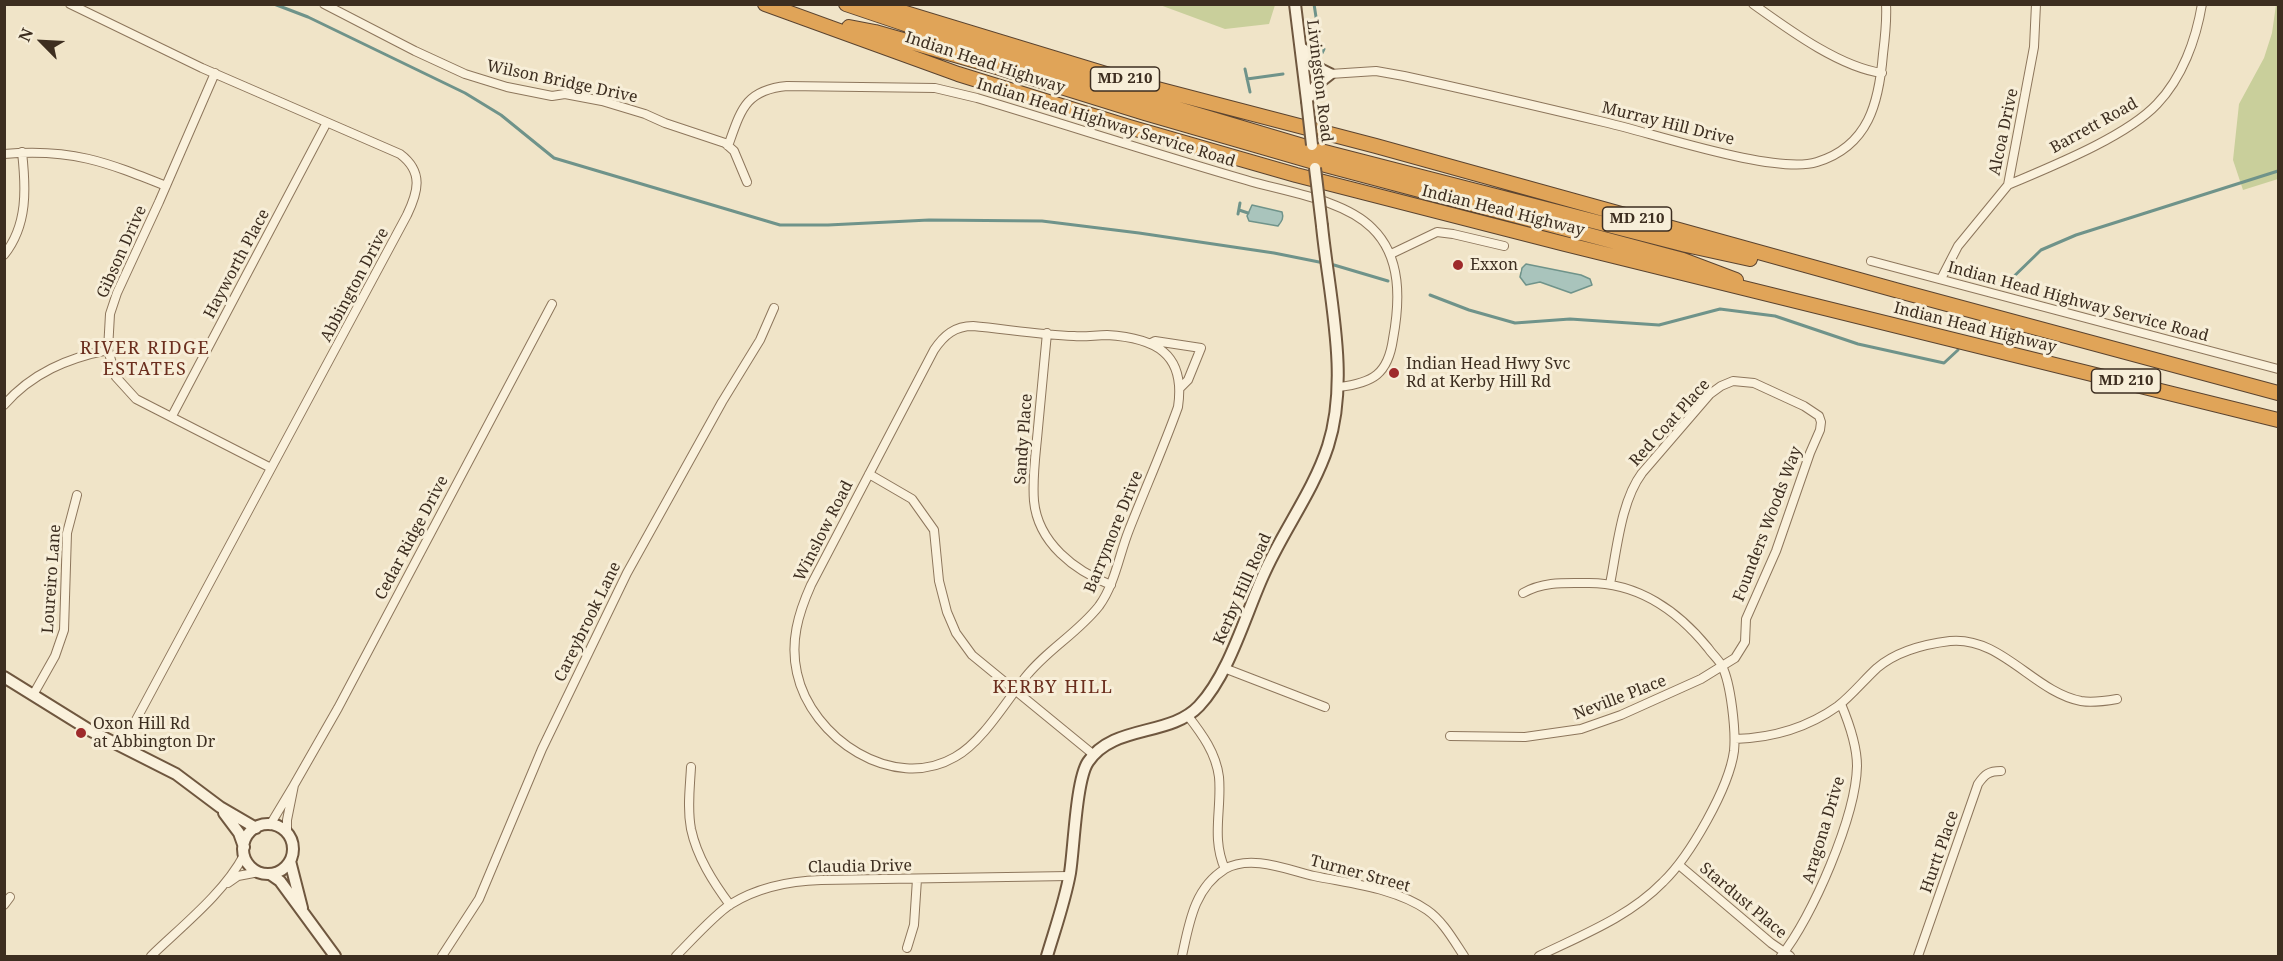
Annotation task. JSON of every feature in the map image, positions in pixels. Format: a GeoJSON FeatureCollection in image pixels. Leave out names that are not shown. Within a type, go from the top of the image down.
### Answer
{"type":"FeatureCollection","features":[{"type":"Feature","properties":{"kind":"highway","name":"Indian Head Highway"},"geometry":{"type":"LineString","coordinates":[[765,4],[958,74],[1129,127],[1296,175],[1780,298],[2278,420]]}},
{"type":"Feature","properties":{"kind":"highway"},"geometry":{"type":"LineString","coordinates":[[846,4],[1000,56],[1314,156],[1683,260],[1780,298]]}},
{"type":"Feature","properties":{"kind":"highway","name":"Indian Head Highway"},"geometry":{"type":"LineString","coordinates":[[876,4],[1142,85],[1376,146],[2278,393]]}},
{"type":"Feature","properties":{"kind":"highway"},"geometry":{"type":"LineString","coordinates":[[812,20],[874,32],[1145,113],[1314,156],[1686,245],[1899,291]]}},
{"type":"Feature","properties":{"kind":"main road","name":"Livingston Road"},"geometry":{"type":"LineString","coordinates":[[1295,4],[1314,156]]}},
{"type":"Feature","properties":{"kind":"main road"},"geometry":{"type":"LineString","coordinates":[[1300,44],[1316,67],[1330,74],[1316,85],[1307,101]]}},
{"type":"Feature","properties":{"kind":"main road","name":"Kerby Hill Road"},"geometry":{"type":"LineString","coordinates":[[1094,756],[1101,748],[1114,741],[1188,716],[1209,695],[1224,668],[1264,573],[1328,447],[1335,421],[1339,387],[1314,156]]}},
{"type":"Feature","properties":{"kind":"main road"},"geometry":{"type":"LineString","coordinates":[[4,677],[91,731],[176,774],[220,807],[256,828]]}},
{"type":"Feature","properties":{"kind":"main road"},"geometry":{"type":"LineString","coordinates":[[1047,957],[1069,876],[1082,781],[1089,762],[1094,756]]}},
{"type":"Feature","properties":{"kind":"main road"},"geometry":{"type":"LineString","coordinates":[[220,807],[239,833],[252,868],[270,874],[280,881],[335,957]]}},
{"type":"Feature","properties":{"kind":"main road"},"geometry":{"type":"LineString","coordinates":[[244,851],[246,839],[256,828],[270,825],[287,833],[292,842],[293,852],[290,861],[282,870],[270,874]]}},
{"type":"Feature","properties":{"kind":"main road"},"geometry":{"type":"LineString","coordinates":[[290,861],[302,912]]}},
{"type":"Feature","properties":{"kind":"street","name":"Abbington Drive"},"geometry":{"type":"LineString","coordinates":[[70,4],[326,124],[391,150],[404,158],[415,175],[417,190],[382,261],[122,746]]}},
{"type":"Feature","properties":{"kind":"street","name":"Wilson Bridge Drive"},"geometry":{"type":"LineString","coordinates":[[324,4],[465,74],[507,87],[552,96],[565,94],[602,101],[645,114],[728,146]]}},
{"type":"Feature","properties":{"kind":"street"},"geometry":{"type":"LineString","coordinates":[[1753,4],[1779,23],[1840,59],[1865,71],[1881,74]]}},
{"type":"Feature","properties":{"kind":"street","name":"Murray Hill Drive"},"geometry":{"type":"LineString","coordinates":[[1330,74],[1376,71],[1404,76],[1609,123],[1720,152],[1794,165],[1816,163],[1826,159],[1858,137],[1874,110],[1880,88],[1886,4]]}},
{"type":"Feature","properties":{"kind":"street","name":"Alcoa Drive"},"geometry":{"type":"LineString","coordinates":[[1941,279],[1958,246],[2008,185],[2034,47],[2036,4]]}},
{"type":"Feature","properties":{"kind":"street","name":"Barrett Road"},"geometry":{"type":"LineString","coordinates":[[2008,185],[2087,149],[2152,110],[2166,93],[2186,58],[2202,4]]}},
{"type":"Feature","properties":{"kind":"street","name":"Gibson Drive"},"geometry":{"type":"LineString","coordinates":[[215,73],[112,305],[108,350],[113,370],[124,387],[142,403],[172,416],[271,468]]}},
{"type":"Feature","properties":{"kind":"street","name":"Indian Head Highway Service Road"},"geometry":{"type":"LineString","coordinates":[[728,146],[741,111],[747,102],[755,94],[766,90],[787,86],[935,88],[977,98],[1246,180],[1335,204],[1372,227],[1391,254],[1398,288],[1397,315],[1391,354],[1387,363],[1374,377],[1358,384],[1339,387]]}},
{"type":"Feature","properties":{"kind":"street","name":"Hayworth Place"},"geometry":{"type":"LineString","coordinates":[[172,416],[326,124]]}},
{"type":"Feature","properties":{"kind":"street"},"geometry":{"type":"LineString","coordinates":[[728,146],[734,151],[747,182]]}},
{"type":"Feature","properties":{"kind":"street"},"geometry":{"type":"LineString","coordinates":[[4,255],[14,241],[23,215],[22,152]]}},
{"type":"Feature","properties":{"kind":"street"},"geometry":{"type":"LineString","coordinates":[[4,154],[48,152],[93,158],[166,186]]}},
{"type":"Feature","properties":{"kind":"street"},"geometry":{"type":"LineString","coordinates":[[1391,254],[1437,232],[1504,246]]}},
{"type":"Feature","properties":{"kind":"street","name":"Indian Head Highway Service Road"},"geometry":{"type":"LineString","coordinates":[[1871,261],[2278,369]]}},
{"type":"Feature","properties":{"kind":"street","name":"Cedar Ridge Drive"},"geometry":{"type":"LineString","coordinates":[[270,825],[338,708],[552,304]]}},
{"type":"Feature","properties":{"kind":"street","name":"Careybrook Lane"},"geometry":{"type":"LineString","coordinates":[[442,957],[479,899],[546,741],[627,573],[722,402],[760,340],[774,308]]}},
{"type":"Feature","properties":{"kind":"street","name":"Winslow Road"},"geometry":{"type":"LineString","coordinates":[[1015,692],[970,746],[956,757],[931,766],[900,767],[877,762],[845,745],[820,721],[808,701],[797,674],[795,645],[797,623],[811,585],[934,350],[949,333],[960,327],[973,326],[1074,336],[1107,335],[1151,343],[1155,341],[1201,348]]}},
{"type":"Feature","properties":{"kind":"street","name":"Sandy Place"},"geometry":{"type":"LineString","coordinates":[[1047,333],[1034,478],[1036,511],[1052,543],[1071,564],[1082,572],[1111,585]]}},
{"type":"Feature","properties":{"kind":"street","name":"Barrymore Drive"},"geometry":{"type":"LineString","coordinates":[[1015,692],[1040,661],[1096,609],[1111,585],[1128,532],[1178,407],[1179,378],[1173,364],[1151,343]]}},
{"type":"Feature","properties":{"kind":"street","name":"Barrymore Drive"},"geometry":{"type":"LineString","coordinates":[[1180,388],[1188,380],[1201,348]]}},
{"type":"Feature","properties":{"kind":"street"},"geometry":{"type":"LineString","coordinates":[[4,405],[22,387],[49,369],[68,360],[108,350]]}},
{"type":"Feature","properties":{"kind":"street","name":"Red Coat Place"},"geometry":{"type":"LineString","coordinates":[[1610,584],[1626,509],[1637,480],[1716,389],[1733,381],[1748,381],[1811,410],[1820,419]]}},
{"type":"Feature","properties":{"kind":"street","name":"Founders Woods Way"},"geometry":{"type":"LineString","coordinates":[[1722,667],[1737,655],[1745,642],[1746,619],[1783,531],[1820,428],[1820,419]]}},
{"type":"Feature","properties":{"kind":"street"},"geometry":{"type":"LineString","coordinates":[[869,474],[906,495],[927,518],[934,530],[939,581],[947,612],[956,633],[972,655],[1094,756]]}},
{"type":"Feature","properties":{"kind":"street","name":"Loureiro Lane"},"geometry":{"type":"LineString","coordinates":[[33,695],[55,656],[64,630],[67,533],[77,495]]}},
{"type":"Feature","properties":{"kind":"street"},"geometry":{"type":"LineString","coordinates":[[1523,593],[1549,584],[1610,584],[1642,596],[1674,612],[1692,629],[1722,667],[1730,699],[1735,739],[1731,763],[1720,794],[1679,865],[1662,884],[1606,924],[1539,957]]}},
{"type":"Feature","properties":{"kind":"street"},"geometry":{"type":"LineString","coordinates":[[1735,739],[1787,732],[1827,714],[1841,704],[1879,666],[1894,657],[1925,645],[1953,641],[1973,643],[1998,654],[2065,696],[2090,702],[2117,699]]}},
{"type":"Feature","properties":{"kind":"street","name":"Neville Place"},"geometry":{"type":"LineString","coordinates":[[1450,736],[1525,737],[1581,729],[1640,706],[1701,679],[1722,667]]}},
{"type":"Feature","properties":{"kind":"street"},"geometry":{"type":"LineString","coordinates":[[1224,668],[1325,707]]}},
{"type":"Feature","properties":{"kind":"street","name":"Aragona Drive"},"geometry":{"type":"LineString","coordinates":[[1785,955],[1819,893],[1841,832],[1856,779],[1856,757],[1852,734],[1841,704]]}},
{"type":"Feature","properties":{"kind":"street"},"geometry":{"type":"LineString","coordinates":[[1182,957],[1193,911],[1200,895],[1209,883],[1225,869],[1220,858],[1218,842],[1220,788],[1216,765],[1205,739],[1188,716]]}},
{"type":"Feature","properties":{"kind":"street"},"geometry":{"type":"LineString","coordinates":[[691,766],[690,816],[694,839],[706,869],[729,905]]}},
{"type":"Feature","properties":{"kind":"street","name":"Hurtt Place"},"geometry":{"type":"LineString","coordinates":[[1917,957],[1978,784],[1990,771],[2001,771]]}},
{"type":"Feature","properties":{"kind":"street","name":"Cedar Ridge Drive"},"geometry":{"type":"LineString","coordinates":[[287,833],[287,820],[294,785]]}},
{"type":"Feature","properties":{"kind":"street"},"geometry":{"type":"LineString","coordinates":[[151,957],[222,887],[237,868],[244,851]]}},
{"type":"Feature","properties":{"kind":"street","name":"Turner Street"},"geometry":{"type":"LineString","coordinates":[[1225,869],[1239,865],[1267,865],[1384,891],[1428,911],[1448,933],[1464,957]]}},
{"type":"Feature","properties":{"kind":"street","name":"Stardust Place"},"geometry":{"type":"LineString","coordinates":[[1679,865],[1785,955]]}},
{"type":"Feature","properties":{"kind":"street"},"geometry":{"type":"LineString","coordinates":[[222,887],[238,876],[259,872]]}},
{"type":"Feature","properties":{"kind":"street","name":"Claudia Drive"},"geometry":{"type":"LineString","coordinates":[[676,957],[729,905],[767,888],[794,882],[1069,876]]}},
{"type":"Feature","properties":{"kind":"street"},"geometry":{"type":"LineString","coordinates":[[907,948],[914,925],[917,879]]}},
{"type":"Feature","properties":{"kind":"street"},"geometry":{"type":"LineString","coordinates":[[4,905],[10,897]]}},
{"type":"Feature","properties":{"kind":"green space"},"geometry":{"type":"Polygon","coordinates":[[[1160,5],[1275,5],[1269,24],[1225,29],[1160,5]]]}},
{"type":"Feature","properties":{"kind":"green space"},"geometry":{"type":"Polygon","coordinates":[[[2276,5],[2278,5],[2278,179],[2243,190],[2233,160],[2239,104],[2264,58],[2272,33],[2276,5]]]}},
{"type":"Feature","properties":{"kind":"water"},"geometry":{"type":"Polygon","coordinates":[[[1252,205],[1282,212],[1282,221],[1278,226],[1249,221],[1247,216],[1252,205]]]}},
{"type":"Feature","properties":{"kind":"water"},"geometry":{"type":"Polygon","coordinates":[[[1526,264],[1581,275],[1590,279],[1592,285],[1571,293],[1540,282],[1526,285],[1520,277],[1522,268],[1526,264]]]}},
{"type":"Feature","properties":{"kind":"waterway"},"geometry":{"type":"LineString","coordinates":[[274,4],[308,17],[465,93],[501,115],[554,158],[780,225],[929,220],[1042,221],[1274,253],[1334,265],[1388,281]]}},
{"type":"Feature","properties":{"kind":"waterway"},"geometry":{"type":"LineString","coordinates":[[1314,4],[1316,17]]}},
{"type":"Feature","properties":{"kind":"waterway"},"geometry":{"type":"LineString","coordinates":[[1322,53],[1324,49]]}},
{"type":"Feature","properties":{"kind":"waterway"},"geometry":{"type":"LineString","coordinates":[[1245,69],[1250,92]]}},
{"type":"Feature","properties":{"kind":"waterway"},"geometry":{"type":"LineString","coordinates":[[1247,79],[1283,74]]}},
{"type":"Feature","properties":{"kind":"waterway"},"geometry":{"type":"LineString","coordinates":[[2004,286],[2041,250],[2076,235],[2278,171]]}},
{"type":"Feature","properties":{"kind":"waterway"},"geometry":{"type":"LineString","coordinates":[[1238,214],[1240,203]]}},
{"type":"Feature","properties":{"kind":"waterway"},"geometry":{"type":"LineString","coordinates":[[1239,210],[1248,213]]}},
{"type":"Feature","properties":{"kind":"waterway"},"geometry":{"type":"LineString","coordinates":[[1430,295],[1469,310],[1515,323],[1570,319],[1659,325],[1720,309],[1775,316],[1858,344],[1944,363],[1958,350]]}},
{"type":"Feature","properties":{"kind":"place","name":"Exxon"},"geometry":{"type":"Point","coordinates":[1458,265]}},
{"type":"Feature","properties":{"kind":"place","name":"Indian Head Hwy Svc Rd at Kerby Hill Rd"},"geometry":{"type":"Point","coordinates":[1394,373]}},
{"type":"Feature","properties":{"kind":"place","name":"Oxon Hill Rd at Abbington Dr"},"geometry":{"type":"Point","coordinates":[81,733]}},
{"type":"Feature","properties":{"kind":"district","name":"RIVER RIDGE ESTATES"},"geometry":{"type":"Point","coordinates":[145,359]}},
{"type":"Feature","properties":{"kind":"district","name":"KERBY HILL"},"geometry":{"type":"Point","coordinates":[1053,688]}}]}
